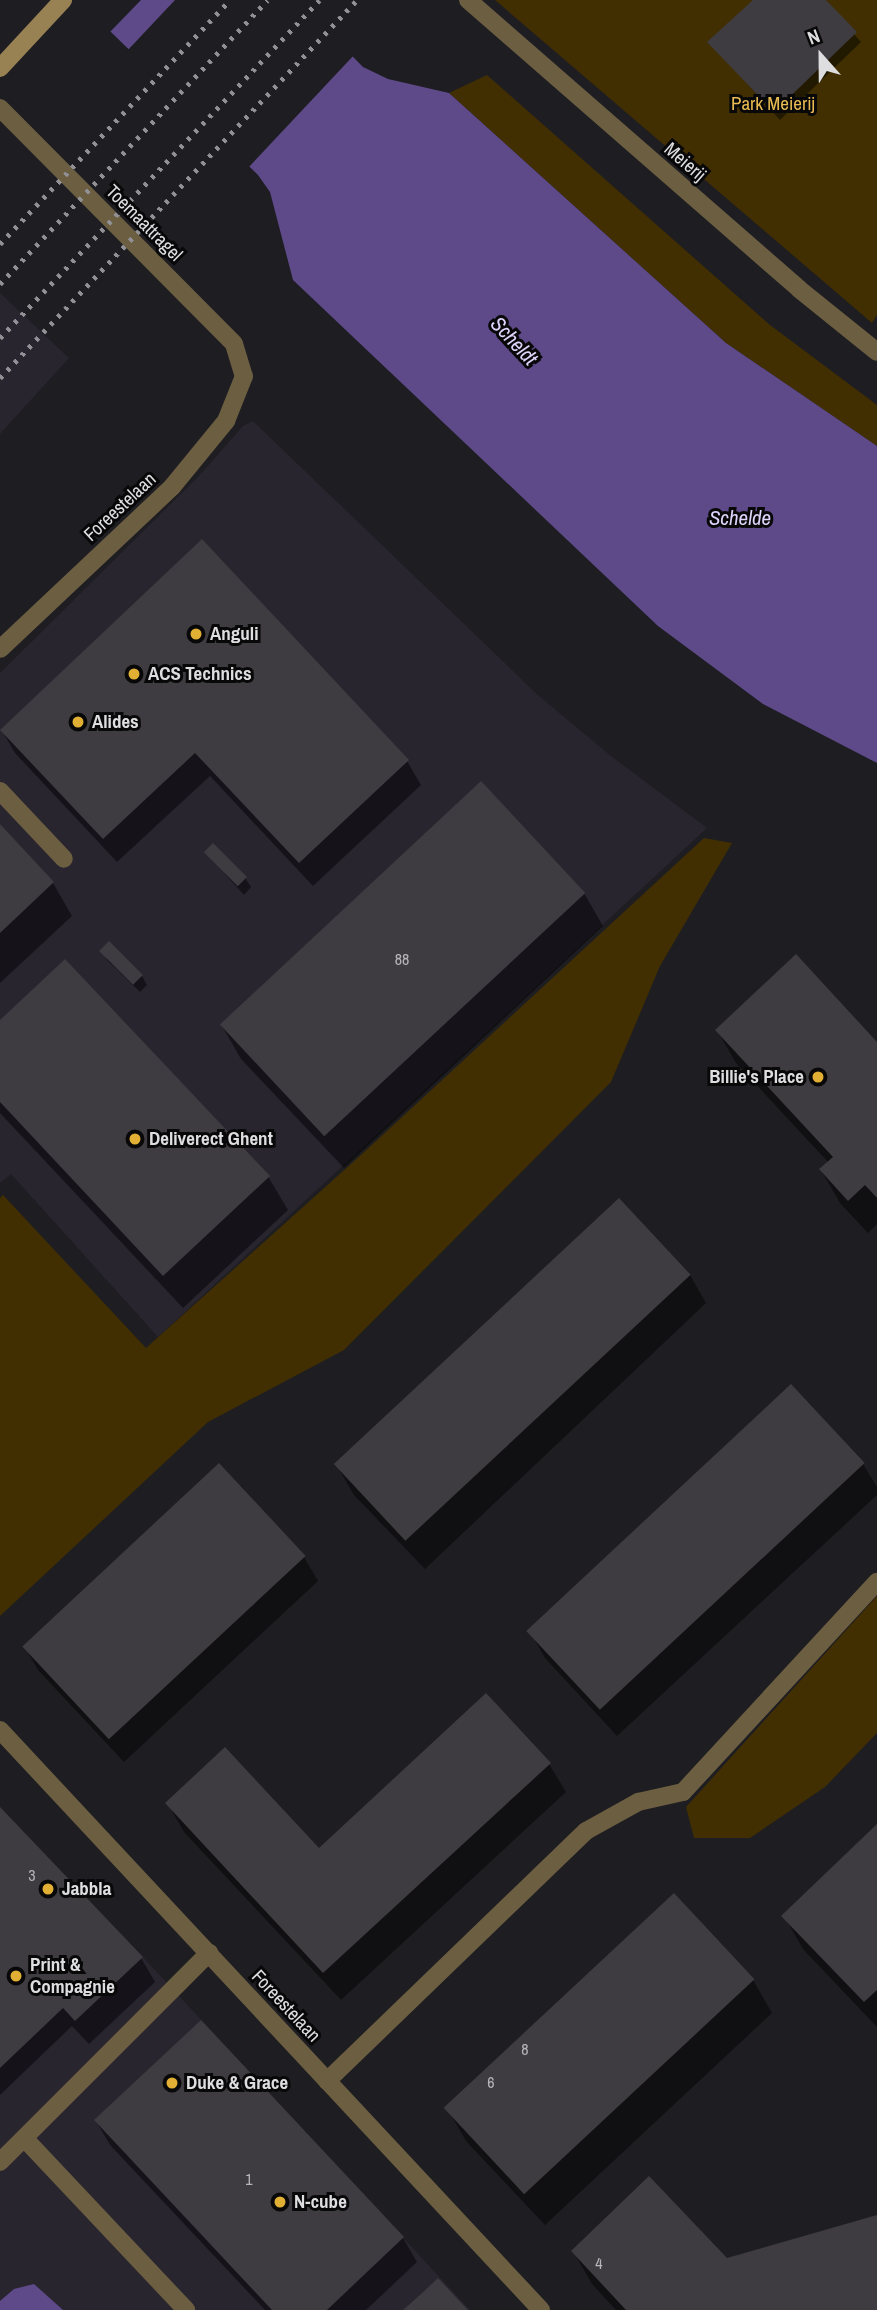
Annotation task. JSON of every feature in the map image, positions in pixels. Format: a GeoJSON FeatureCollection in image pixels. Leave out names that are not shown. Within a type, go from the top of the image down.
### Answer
{"type":"FeatureCollection","features":[{"type":"Feature","properties":{"kind":"street"},"geometry":{"type":"LineString","coordinates":[[0,68],[63,0]]}},
{"type":"Feature","properties":{"kind":"street","name":"Meierij"},"geometry":{"type":"LineString","coordinates":[[468,0],[799,289],[877,352]]}},
{"type":"Feature","properties":{"kind":"street","name":"Toemaattragel"},"geometry":{"type":"LineString","coordinates":[[0,108],[234,344],[244,376]]}},
{"type":"Feature","properties":{"kind":"street","name":"Foreestelaan"},"geometry":{"type":"LineString","coordinates":[[0,649],[172,487],[226,421],[244,376]]}},
{"type":"Feature","properties":{"kind":"street"},"geometry":{"type":"LineString","coordinates":[[0,791],[64,859]]}},
{"type":"Feature","properties":{"kind":"street"},"geometry":{"type":"LineString","coordinates":[[327,2081],[586,1832],[638,1802],[683,1792],[877,1582]]}},
{"type":"Feature","properties":{"kind":"street","name":"Foreestelaan"},"geometry":{"type":"LineString","coordinates":[[0,1730],[541,2310]]}},
{"type":"Feature","properties":{"kind":"street"},"geometry":{"type":"LineString","coordinates":[[0,2162],[209,1953]]}},
{"type":"Feature","properties":{"kind":"street"},"geometry":{"type":"LineString","coordinates":[[25,2139],[186,2310]]}},
{"type":"Feature","properties":{"kind":"shaded area"},"geometry":{"type":"Polygon","coordinates":[[[0,293],[69,358],[0,434],[0,293]]]}},
{"type":"Feature","properties":{"kind":"shaded area"},"geometry":{"type":"Polygon","coordinates":[[[253,421],[539,696],[611,756],[707,828],[158,1337],[11,1174],[0,1183],[0,673],[199,476],[243,426],[253,421]]]}},
{"type":"Feature","properties":{"kind":"shaded area"},"geometry":{"type":"Polygon","coordinates":[[[0,1807],[143,1957],[470,2310],[0,2310],[0,1807]]]}},
{"type":"Feature","properties":{"kind":"green space","name":"Park Meierij"},"geometry":{"type":"Polygon","coordinates":[[[495,0],[877,0],[877,315],[872,323],[495,0]]]}},
{"type":"Feature","properties":{"kind":"green space"},"geometry":{"type":"Polygon","coordinates":[[[487,75],[770,325],[877,405],[877,446],[726,343],[449,93],[487,75]]]}},
{"type":"Feature","properties":{"kind":"green space"},"geometry":{"type":"Polygon","coordinates":[[[704,838],[732,843],[660,966],[611,1082],[344,1350],[208,1422],[0,1616],[0,1198],[3,1195],[146,1348],[362,1154],[704,838]]]}},
{"type":"Feature","properties":{"kind":"green space"},"geometry":{"type":"Polygon","coordinates":[[[877,1596],[877,1733],[825,1787],[750,1838],[694,1838],[686,1807],[877,1596]]]}},
{"type":"Feature","properties":{"kind":"water","name":"Schelde"},"geometry":{"type":"Polygon","coordinates":[[[78,0],[297,0],[363,67],[388,79],[449,93],[726,343],[877,446],[877,763],[763,704],[658,626],[293,280],[270,192],[258,175],[78,0]]]}},
{"type":"Feature","properties":{"kind":"water"},"geometry":{"type":"Polygon","coordinates":[[[34,2284],[63,2310],[0,2310],[0,2301],[14,2289],[34,2284]]]}},
{"type":"Feature","properties":{"kind":"pier"},"geometry":{"type":"Polygon","coordinates":[[[75,0],[141,0],[108,34],[75,0]]]}},
{"type":"Feature","properties":{"kind":"pier"},"geometry":{"type":"Polygon","coordinates":[[[175,0],[302,0],[355,54],[247,169],[126,52],[175,0]]]}},
{"type":"Feature","properties":{"kind":"building"},"geometry":{"type":"Polygon","coordinates":[[[753,0],[826,0],[857,32],[774,112],[707,42],[753,0]]]}},
{"type":"Feature","properties":{"kind":"building","name":"Anguli"},"geometry":{"type":"Polygon","coordinates":[[[202,539],[409,760],[299,863],[195,753],[103,839],[0,730],[202,539]]]}},
{"type":"Feature","properties":{"kind":"building"},"geometry":{"type":"Polygon","coordinates":[[[481,781],[585,893],[324,1136],[220,1024],[481,781]]]}},
{"type":"Feature","properties":{"kind":"building"},"geometry":{"type":"Polygon","coordinates":[[[0,824],[54,882],[0,933],[0,824]]]}},
{"type":"Feature","properties":{"kind":"building"},"geometry":{"type":"Polygon","coordinates":[[[213,843],[247,877],[238,886],[204,852],[213,843]]]}},
{"type":"Feature","properties":{"kind":"building"},"geometry":{"type":"Polygon","coordinates":[[[109,941],[143,975],[133,985],[99,951],[109,941]]]}},
{"type":"Feature","properties":{"kind":"building","name":"Billie's Place"},"geometry":{"type":"Polygon","coordinates":[[[796,954],[877,1042],[877,1198],[865,1185],[848,1201],[819,1169],[833,1157],[715,1030],[796,954]]]}},
{"type":"Feature","properties":{"kind":"building","name":"Deliverect Ghent"},"geometry":{"type":"Polygon","coordinates":[[[65,959],[270,1176],[163,1276],[0,1102],[0,1020],[65,959]]]}},
{"type":"Feature","properties":{"kind":"building"},"geometry":{"type":"Polygon","coordinates":[[[619,1198],[691,1275],[405,1541],[334,1464],[619,1198]]]}},
{"type":"Feature","properties":{"kind":"building"},"geometry":{"type":"Polygon","coordinates":[[[791,1384],[865,1463],[600,1710],[526,1631],[791,1384]]]}},
{"type":"Feature","properties":{"kind":"building"},"geometry":{"type":"Polygon","coordinates":[[[219,1463],[306,1556],[109,1739],[22,1646],[219,1463]]]}},
{"type":"Feature","properties":{"kind":"building"},"geometry":{"type":"Polygon","coordinates":[[[486,1693],[551,1763],[323,1973],[165,1803],[225,1747],[319,1848],[486,1693]]]}},
{"type":"Feature","properties":{"kind":"building"},"geometry":{"type":"Polygon","coordinates":[[[0,1807],[143,1957],[75,2021],[63,2008],[0,2068],[0,1807]]]}},
{"type":"Feature","properties":{"kind":"building"},"geometry":{"type":"Polygon","coordinates":[[[877,1824],[877,1990],[864,2002],[781,1916],[877,1824]]]}},
{"type":"Feature","properties":{"kind":"building"},"geometry":{"type":"Polygon","coordinates":[[[674,1893],[754,1979],[524,2194],[444,2108],[674,1893]]]}},
{"type":"Feature","properties":{"kind":"building"},"geometry":{"type":"Polygon","coordinates":[[[201,2020],[404,2237],[327,2310],[272,2310],[94,2120],[201,2020]]]}},
{"type":"Feature","properties":{"kind":"building"},"geometry":{"type":"Polygon","coordinates":[[[649,2176],[727,2258],[877,2215],[877,2310],[626,2310],[571,2251],[649,2176]]]}},
{"type":"Feature","properties":{"kind":"building"},"geometry":{"type":"Polygon","coordinates":[[[438,2278],[468,2310],[403,2310],[421,2294],[438,2278]]]}},
{"type":"Feature","properties":{"kind":"railway"},"geometry":{"type":"LineString","coordinates":[[0,244],[230,0]]}},
{"type":"Feature","properties":{"kind":"railway"},"geometry":{"type":"LineString","coordinates":[[0,284],[268,0]]}},
{"type":"Feature","properties":{"kind":"railway"},"geometry":{"type":"LineString","coordinates":[[0,338],[320,0]]}},
{"type":"Feature","properties":{"kind":"railway"},"geometry":{"type":"LineString","coordinates":[[0,378],[357,0]]}},
{"type":"Feature","properties":{"kind":"place","name":"Anguli"},"geometry":{"type":"Point","coordinates":[196,634]}},
{"type":"Feature","properties":{"kind":"place","name":"ACS Technics"},"geometry":{"type":"Point","coordinates":[134,674]}},
{"type":"Feature","properties":{"kind":"place","name":"Alides"},"geometry":{"type":"Point","coordinates":[78,722]}},
{"type":"Feature","properties":{"kind":"place","name":"Billie's Place"},"geometry":{"type":"Point","coordinates":[818,1077]}},
{"type":"Feature","properties":{"kind":"place","name":"Deliverect Ghent"},"geometry":{"type":"Point","coordinates":[135,1139]}},
{"type":"Feature","properties":{"kind":"place","name":"Jabbla"},"geometry":{"type":"Point","coordinates":[48,1889]}},
{"type":"Feature","properties":{"kind":"place","name":"Print & Compagnie"},"geometry":{"type":"Point","coordinates":[16,1976]}},
{"type":"Feature","properties":{"kind":"place","name":"Duke & Grace"},"geometry":{"type":"Point","coordinates":[172,2083]}},
{"type":"Feature","properties":{"kind":"place","name":"N-cube"},"geometry":{"type":"Point","coordinates":[280,2202]}},
{"type":"Feature","properties":{"kind":"water label","name":"Scheldt"},"geometry":{"type":"Point","coordinates":[514,341]}}]}
